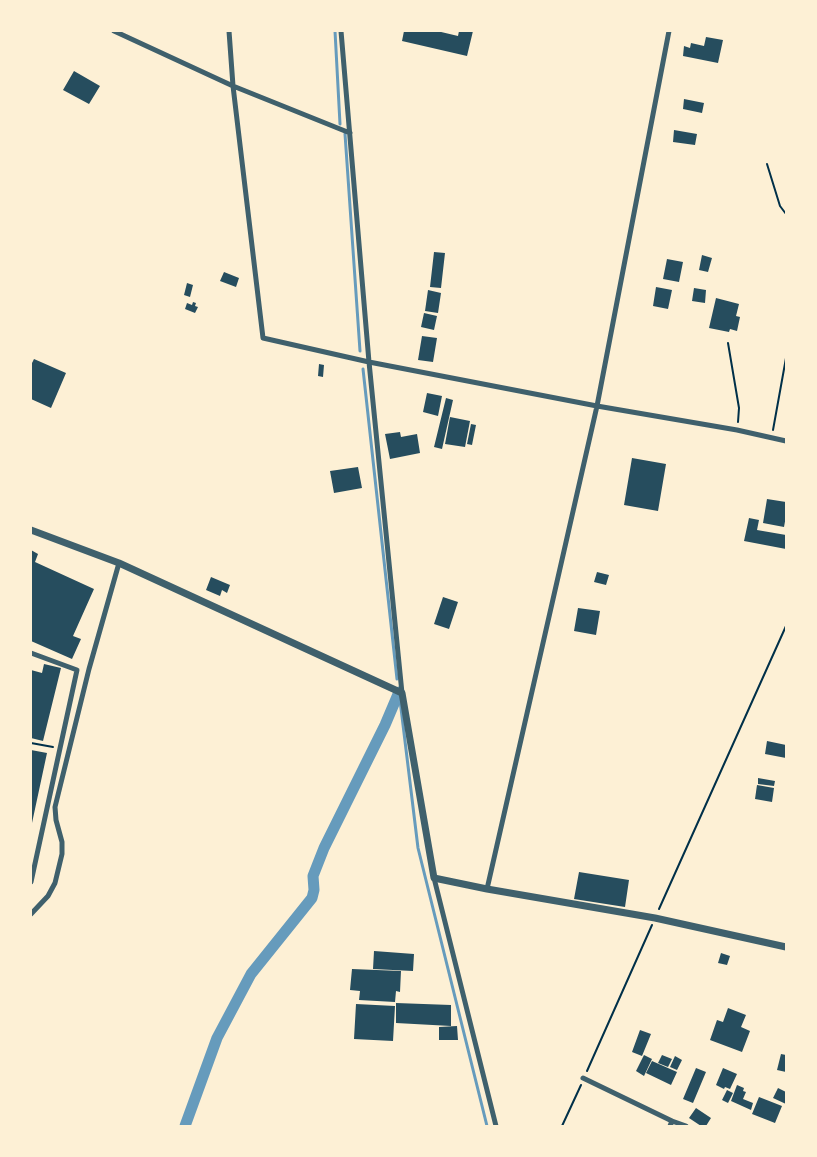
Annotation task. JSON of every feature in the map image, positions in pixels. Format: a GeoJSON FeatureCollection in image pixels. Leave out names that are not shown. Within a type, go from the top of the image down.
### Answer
{"type":"FeatureCollection","features":[{"type":"Feature","properties":{"kind":"street"},"geometry":{"type":"LineString","coordinates":[[114,31],[233,86],[350,133]]}},
{"type":"Feature","properties":{"kind":"street"},"geometry":{"type":"LineString","coordinates":[[229,31],[233,86],[263,338],[369,362],[786,440]]}},
{"type":"Feature","properties":{"kind":"street"},"geometry":{"type":"LineString","coordinates":[[341,31],[369,362],[402,693],[434,878],[496,1126]]}},
{"type":"Feature","properties":{"kind":"street"},"geometry":{"type":"LineString","coordinates":[[486,889],[597,406],[669,31]]}},
{"type":"Feature","properties":{"kind":"street"},"geometry":{"type":"LineString","coordinates":[[31,530],[119,563],[402,693]]}},
{"type":"Feature","properties":{"kind":"street"},"geometry":{"type":"LineString","coordinates":[[31,914],[48,896],[55,883],[62,854],[62,842],[56,820],[55,807],[89,669],[119,563]]}},
{"type":"Feature","properties":{"kind":"street"},"geometry":{"type":"LineString","coordinates":[[31,653],[78,670],[31,882]]}},
{"type":"Feature","properties":{"kind":"street"},"geometry":{"type":"LineString","coordinates":[[434,878],[486,889],[655,918],[786,947]]}},
{"type":"Feature","properties":{"kind":"street"},"geometry":{"type":"LineString","coordinates":[[584,1078],[671,1123],[686,1126]]}},
{"type":"Feature","properties":{"kind":"path"},"geometry":{"type":"LineString","coordinates":[[767,164],[780,206],[786,214]]}},
{"type":"Feature","properties":{"kind":"path"},"geometry":{"type":"LineString","coordinates":[[728,343],[739,408],[737,430]]}},
{"type":"Feature","properties":{"kind":"path"},"geometry":{"type":"LineString","coordinates":[[771,437],[786,358]]}},
{"type":"Feature","properties":{"kind":"path"},"geometry":{"type":"LineString","coordinates":[[562,1126],[786,626]]}},
{"type":"Feature","properties":{"kind":"path"},"geometry":{"type":"LineString","coordinates":[[31,743],[60,748]]}},
{"type":"Feature","properties":{"kind":"building"},"geometry":{"type":"Polygon","coordinates":[[[404,31],[437,31],[458,36],[459,31],[473,31],[467,56],[402,41],[404,31]]]}},
{"type":"Feature","properties":{"kind":"building"},"geometry":{"type":"Polygon","coordinates":[[[706,37],[723,40],[718,63],[683,56],[684,46],[690,48],[691,43],[704,46],[706,37]]]}},
{"type":"Feature","properties":{"kind":"building"},"geometry":{"type":"Polygon","coordinates":[[[74,71],[100,86],[89,104],[63,90],[74,71]]]}},
{"type":"Feature","properties":{"kind":"building"},"geometry":{"type":"Polygon","coordinates":[[[684,99],[704,103],[702,113],[683,109],[684,99]]]}},
{"type":"Feature","properties":{"kind":"building"},"geometry":{"type":"Polygon","coordinates":[[[674,130],[697,134],[695,145],[673,142],[674,130]]]}},
{"type":"Feature","properties":{"kind":"building"},"geometry":{"type":"Polygon","coordinates":[[[434,252],[445,253],[441,288],[430,287],[434,252]]]}},
{"type":"Feature","properties":{"kind":"building"},"geometry":{"type":"Polygon","coordinates":[[[702,255],[712,258],[708,272],[699,270],[702,255]]]}},
{"type":"Feature","properties":{"kind":"building"},"geometry":{"type":"Polygon","coordinates":[[[667,259],[683,262],[679,282],[663,279],[667,259]]]}},
{"type":"Feature","properties":{"kind":"building"},"geometry":{"type":"Polygon","coordinates":[[[224,272],[239,278],[236,287],[220,281],[224,272]]]}},
{"type":"Feature","properties":{"kind":"building"},"geometry":{"type":"Polygon","coordinates":[[[187,283],[193,285],[190,297],[184,295],[187,283]]]}},
{"type":"Feature","properties":{"kind":"building"},"geometry":{"type":"Polygon","coordinates":[[[656,287],[672,290],[668,309],[653,306],[656,287]]]}},
{"type":"Feature","properties":{"kind":"building"},"geometry":{"type":"Polygon","coordinates":[[[694,288],[706,290],[705,303],[692,301],[694,288]]]}},
{"type":"Feature","properties":{"kind":"building"},"geometry":{"type":"Polygon","coordinates":[[[428,290],[441,293],[438,313],[425,311],[428,290]]]}},
{"type":"Feature","properties":{"kind":"building"},"geometry":{"type":"Polygon","coordinates":[[[716,298],[739,304],[736,316],[740,317],[737,331],[730,329],[729,332],[709,328],[716,298]]]}},
{"type":"Feature","properties":{"kind":"building"},"geometry":{"type":"Polygon","coordinates":[[[193,302],[198,307],[195,313],[185,309],[187,303],[192,305],[193,302]]]}},
{"type":"Feature","properties":{"kind":"building"},"geometry":{"type":"Polygon","coordinates":[[[424,313],[437,316],[434,330],[421,327],[424,313]]]}},
{"type":"Feature","properties":{"kind":"building"},"geometry":{"type":"Polygon","coordinates":[[[422,336],[437,338],[433,362],[418,360],[422,336]]]}},
{"type":"Feature","properties":{"kind":"building"},"geometry":{"type":"Polygon","coordinates":[[[34,359],[66,373],[51,408],[31,399],[31,365],[34,359]]]}},
{"type":"Feature","properties":{"kind":"building"},"geometry":{"type":"Polygon","coordinates":[[[319,364],[324,365],[323,377],[318,376],[319,364]]]}},
{"type":"Feature","properties":{"kind":"building"},"geometry":{"type":"Polygon","coordinates":[[[427,393],[442,396],[438,416],[423,412],[427,393]]]}},
{"type":"Feature","properties":{"kind":"building"},"geometry":{"type":"Polygon","coordinates":[[[446,398],[453,400],[442,449],[434,447],[446,398]]]}},
{"type":"Feature","properties":{"kind":"building"},"geometry":{"type":"Polygon","coordinates":[[[450,417],[470,421],[465,447],[445,444],[450,417]]]}},
{"type":"Feature","properties":{"kind":"building"},"geometry":{"type":"Polygon","coordinates":[[[471,424],[476,425],[472,445],[467,444],[471,424]]]}},
{"type":"Feature","properties":{"kind":"building"},"geometry":{"type":"Polygon","coordinates":[[[400,432],[401,437],[417,434],[420,453],[390,459],[385,434],[400,432]]]}},
{"type":"Feature","properties":{"kind":"building"},"geometry":{"type":"Polygon","coordinates":[[[632,458],[666,464],[658,511],[624,505],[632,458]]]}},
{"type":"Feature","properties":{"kind":"building"},"geometry":{"type":"Polygon","coordinates":[[[358,467],[362,488],[334,493],[330,471],[358,467]]]}},
{"type":"Feature","properties":{"kind":"building"},"geometry":{"type":"Polygon","coordinates":[[[767,499],[786,502],[784,527],[763,523],[767,499]]]}},
{"type":"Feature","properties":{"kind":"building"},"geometry":{"type":"Polygon","coordinates":[[[749,518],[759,520],[757,530],[786,535],[786,549],[744,541],[749,518]]]}},
{"type":"Feature","properties":{"kind":"building"},"geometry":{"type":"Polygon","coordinates":[[[31,550],[38,554],[35,562],[94,589],[73,636],[81,639],[72,659],[31,641],[31,550]]]}},
{"type":"Feature","properties":{"kind":"building"},"geometry":{"type":"Polygon","coordinates":[[[597,572],[609,575],[606,585],[594,582],[597,572]]]}},
{"type":"Feature","properties":{"kind":"building"},"geometry":{"type":"Polygon","coordinates":[[[211,577],[230,585],[227,593],[222,590],[220,596],[206,590],[211,577]]]}},
{"type":"Feature","properties":{"kind":"building"},"geometry":{"type":"Polygon","coordinates":[[[443,597],[458,602],[449,629],[434,624],[443,597]]]}},
{"type":"Feature","properties":{"kind":"building"},"geometry":{"type":"Polygon","coordinates":[[[578,608],[600,611],[596,635],[574,631],[578,608]]]}},
{"type":"Feature","properties":{"kind":"building"},"geometry":{"type":"Polygon","coordinates":[[[44,664],[61,668],[43,741],[31,738],[31,670],[42,673],[44,664]]]}},
{"type":"Feature","properties":{"kind":"building"},"geometry":{"type":"Polygon","coordinates":[[[767,741],[786,745],[786,758],[765,754],[767,741]]]}},
{"type":"Feature","properties":{"kind":"building"},"geometry":{"type":"Polygon","coordinates":[[[31,750],[47,753],[32,823],[31,823],[31,750]]]}},
{"type":"Feature","properties":{"kind":"building"},"geometry":{"type":"Polygon","coordinates":[[[758,778],[775,781],[774,786],[758,784],[758,778]]]}},
{"type":"Feature","properties":{"kind":"building"},"geometry":{"type":"Polygon","coordinates":[[[757,785],[774,788],[772,802],[755,799],[757,785]]]}},
{"type":"Feature","properties":{"kind":"building"},"geometry":{"type":"Polygon","coordinates":[[[579,872],[629,880],[625,907],[574,899],[579,872]]]}},
{"type":"Feature","properties":{"kind":"building"},"geometry":{"type":"Polygon","coordinates":[[[374,951],[414,954],[413,971],[373,969],[374,951]]]}},
{"type":"Feature","properties":{"kind":"building"},"geometry":{"type":"Polygon","coordinates":[[[721,953],[730,956],[727,965],[718,963],[721,953]]]}},
{"type":"Feature","properties":{"kind":"building"},"geometry":{"type":"Polygon","coordinates":[[[352,969],[401,971],[400,992],[396,991],[395,1002],[359,1000],[360,991],[350,990],[352,969]]]}},
{"type":"Feature","properties":{"kind":"building"},"geometry":{"type":"Polygon","coordinates":[[[396,1003],[451,1005],[451,1026],[396,1023],[396,1003]]]}},
{"type":"Feature","properties":{"kind":"building"},"geometry":{"type":"Polygon","coordinates":[[[356,1004],[395,1006],[393,1041],[354,1039],[356,1004]]]}},
{"type":"Feature","properties":{"kind":"building"},"geometry":{"type":"Polygon","coordinates":[[[728,1008],[746,1015],[741,1027],[750,1031],[742,1052],[710,1040],[717,1020],[723,1022],[728,1008]]]}},
{"type":"Feature","properties":{"kind":"building"},"geometry":{"type":"Polygon","coordinates":[[[457,1026],[458,1040],[439,1040],[439,1027],[457,1026]]]}},
{"type":"Feature","properties":{"kind":"building"},"geometry":{"type":"Polygon","coordinates":[[[640,1030],[651,1034],[642,1056],[632,1052],[640,1030]]]}},
{"type":"Feature","properties":{"kind":"building"},"geometry":{"type":"Polygon","coordinates":[[[781,1054],[786,1055],[786,1072],[777,1070],[781,1054]]]}},
{"type":"Feature","properties":{"kind":"building"},"geometry":{"type":"Polygon","coordinates":[[[644,1055],[652,1059],[644,1076],[636,1071],[644,1055]]]}},
{"type":"Feature","properties":{"kind":"building"},"geometry":{"type":"Polygon","coordinates":[[[662,1055],[672,1059],[668,1067],[658,1063],[662,1055]]]}},
{"type":"Feature","properties":{"kind":"building"},"geometry":{"type":"Polygon","coordinates":[[[675,1056],[682,1060],[677,1070],[670,1067],[675,1056]]]}},
{"type":"Feature","properties":{"kind":"building"},"geometry":{"type":"Polygon","coordinates":[[[652,1061],[677,1072],[671,1085],[646,1073],[652,1061]]]}},
{"type":"Feature","properties":{"kind":"building"},"geometry":{"type":"Polygon","coordinates":[[[696,1068],[706,1072],[693,1103],[683,1099],[696,1068]]]}},
{"type":"Feature","properties":{"kind":"building"},"geometry":{"type":"Polygon","coordinates":[[[723,1068],[737,1074],[730,1089],[725,1087],[724,1089],[716,1085],[723,1068]]]}},
{"type":"Feature","properties":{"kind":"building"},"geometry":{"type":"Polygon","coordinates":[[[737,1085],[744,1088],[743,1091],[746,1092],[743,1099],[753,1103],[751,1110],[731,1101],[737,1085]]]}},
{"type":"Feature","properties":{"kind":"building"},"geometry":{"type":"Polygon","coordinates":[[[778,1088],[786,1092],[786,1104],[773,1098],[778,1088]]]}},
{"type":"Feature","properties":{"kind":"building"},"geometry":{"type":"Polygon","coordinates":[[[727,1090],[733,1093],[728,1103],[722,1100],[727,1090]]]}},
{"type":"Feature","properties":{"kind":"building"},"geometry":{"type":"Polygon","coordinates":[[[759,1097],[782,1106],[775,1123],[752,1114],[759,1097]]]}},
{"type":"Feature","properties":{"kind":"building"},"geometry":{"type":"Polygon","coordinates":[[[696,1108],[711,1118],[706,1126],[701,1126],[689,1118],[696,1108]]]}},
{"type":"Feature","properties":{"kind":"waterway"},"geometry":{"type":"LineString","coordinates":[[335,31],[340,124]]}},
{"type":"Feature","properties":{"kind":"waterway"},"geometry":{"type":"LineString","coordinates":[[345,134],[360,351]]}},
{"type":"Feature","properties":{"kind":"waterway"},"geometry":{"type":"LineString","coordinates":[[363,369],[397,679]]}},
{"type":"Feature","properties":{"kind":"waterway"},"geometry":{"type":"LineString","coordinates":[[185,1126],[217,1038],[251,974],[312,898],[314,890],[313,876],[324,848],[385,725],[399,692]]}},
{"type":"Feature","properties":{"kind":"waterway"},"geometry":{"type":"LineString","coordinates":[[400,700],[418,848],[487,1126]]}}]}
